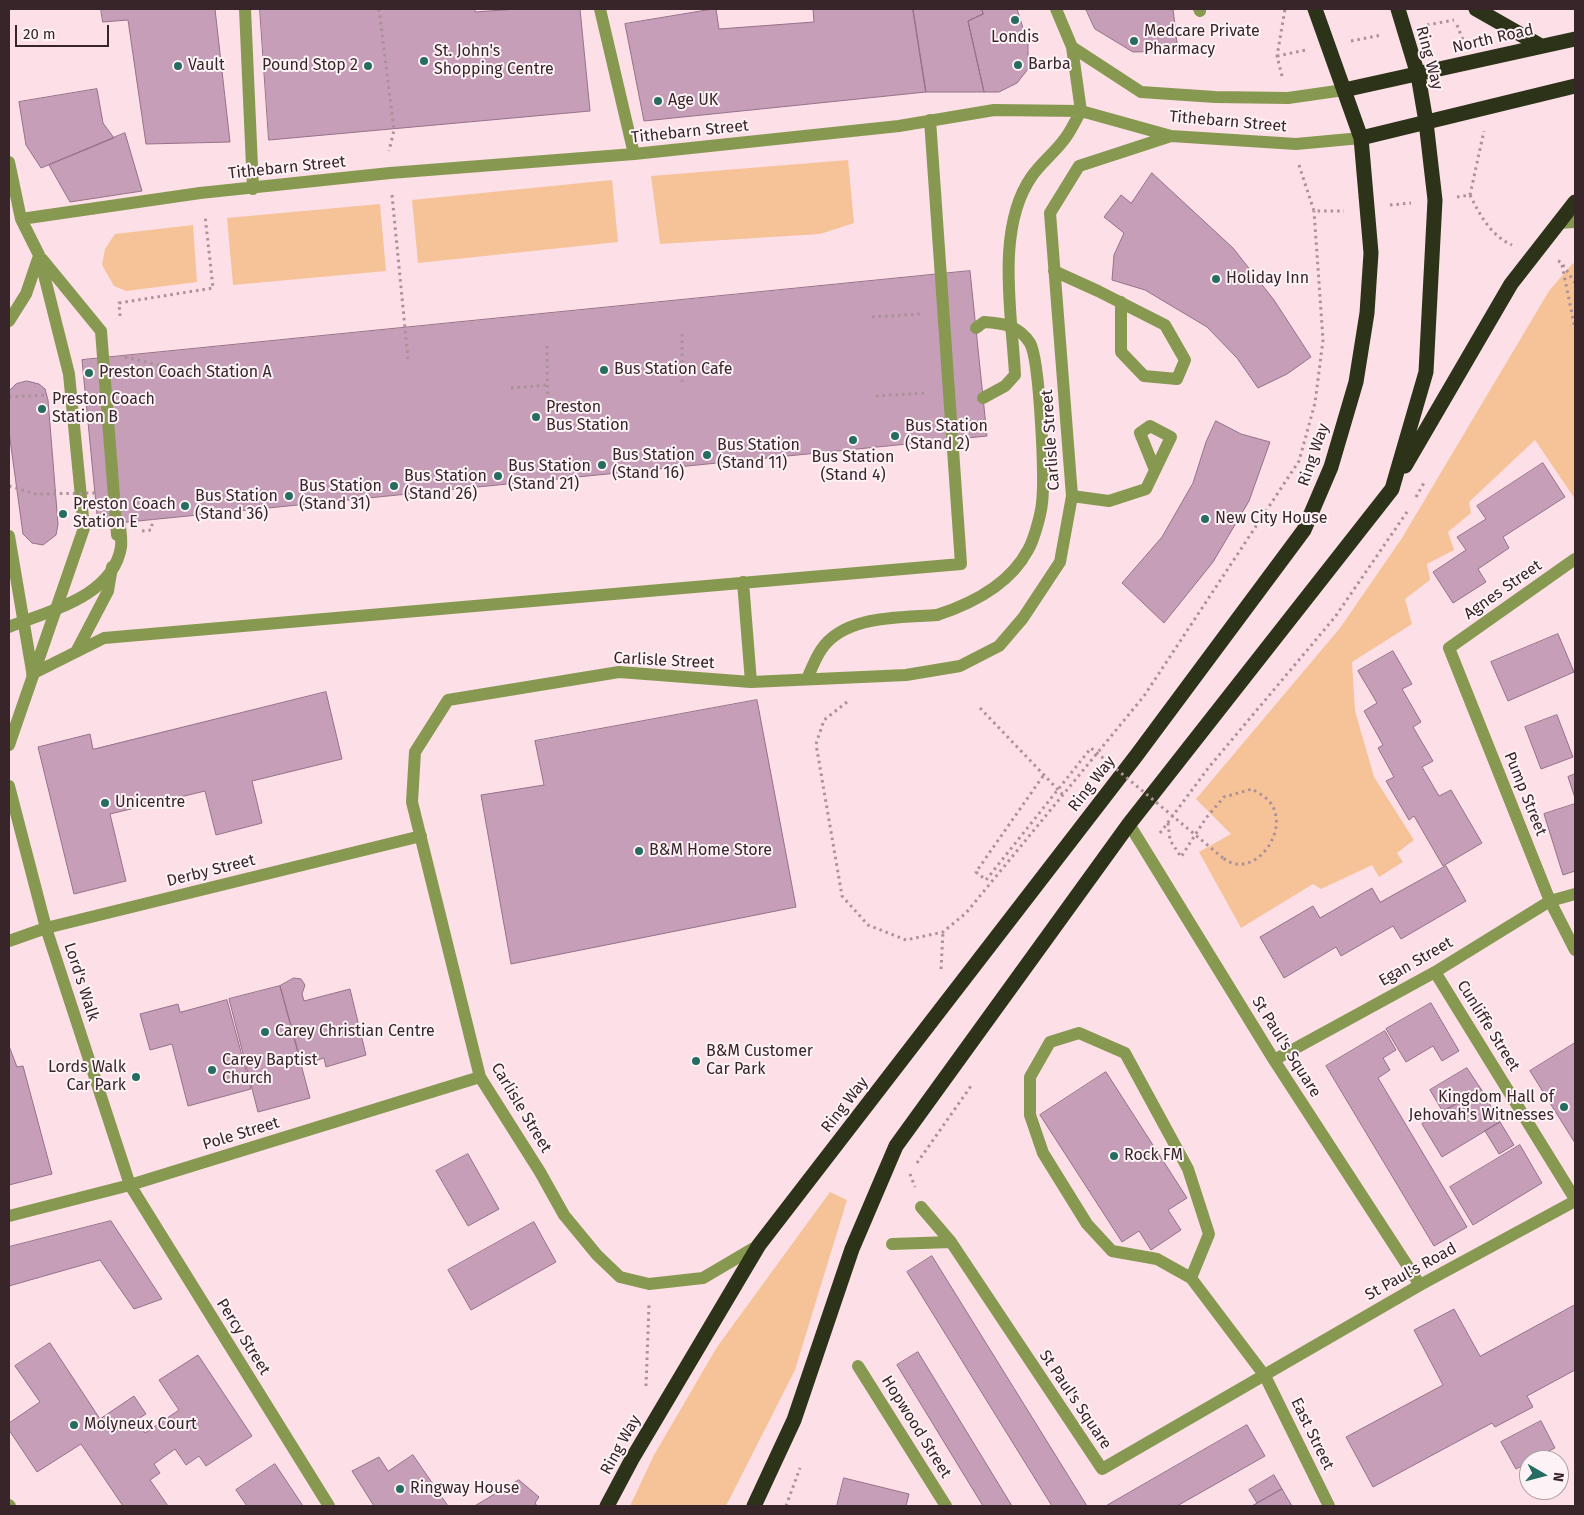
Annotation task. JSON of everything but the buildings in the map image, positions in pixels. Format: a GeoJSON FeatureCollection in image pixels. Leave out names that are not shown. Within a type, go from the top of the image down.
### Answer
{"type":"FeatureCollection","features":[{"type":"Feature","properties":{"kind":"highway","name":"Ring Way"},"geometry":{"type":"LineString","coordinates":[[607,1506],[632,1459],[760,1245],[1136,756],[1304,530],[1331,467],[1356,382],[1365,323],[1371,253],[1361,138],[1315,9]]}},
{"type":"Feature","properties":{"kind":"highway","name":"Ring Way"},"geometry":{"type":"LineString","coordinates":[[754,1506],[794,1420],[852,1249],[896,1146],[1129,824],[1392,489],[1426,372],[1435,200],[1426,122],[1418,75],[1398,9]]}},
{"type":"Feature","properties":{"kind":"highway"},"geometry":{"type":"LineString","coordinates":[[1476,9],[1541,46]]}},
{"type":"Feature","properties":{"kind":"highway","name":"North Road"},"geometry":{"type":"LineString","coordinates":[[1344,90],[1575,39]]}},
{"type":"Feature","properties":{"kind":"highway"},"geometry":{"type":"LineString","coordinates":[[1361,138],[1575,86]]}},
{"type":"Feature","properties":{"kind":"highway"},"geometry":{"type":"LineString","coordinates":[[1392,489],[1511,284],[1575,202]]}},
{"type":"Feature","properties":{"kind":"street"},"geometry":{"type":"LineString","coordinates":[[245,9],[253,189]]}},
{"type":"Feature","properties":{"kind":"street"},"geometry":{"type":"LineString","coordinates":[[600,9],[634,154]]}},
{"type":"Feature","properties":{"kind":"street"},"geometry":{"type":"LineString","coordinates":[[983,398],[1004,386],[1015,375],[1010,286],[1010,246],[1016,208],[1032,176],[1065,139],[1081,111],[1072,47],[1056,9]]}},
{"type":"Feature","properties":{"kind":"street","name":"Tithebarn Street"},"geometry":{"type":"LineString","coordinates":[[1072,47],[1141,92],[1215,97],[1288,98],[1344,90]]}},
{"type":"Feature","properties":{"kind":"street","name":"Tithebarn Street"},"geometry":{"type":"LineString","coordinates":[[21,219],[200,193],[253,189],[390,173],[634,154],[892,127],[994,110],[1081,111],[1172,136],[1296,144],[1361,138]]}},
{"type":"Feature","properties":{"kind":"street"},"geometry":{"type":"LineString","coordinates":[[32,674],[104,638],[961,564],[930,120]]}},
{"type":"Feature","properties":{"kind":"street","name":"Carlisle Street"},"geometry":{"type":"LineString","coordinates":[[760,1245],[703,1278],[650,1284],[620,1277],[597,1256],[564,1215],[540,1172],[480,1077],[412,802],[415,752],[448,700],[619,672],[751,682],[906,675],[960,666],[999,646],[1023,618],[1060,562],[1072,496],[1050,213],[1079,166],[1172,136]]}},
{"type":"Feature","properties":{"kind":"street"},"geometry":{"type":"LineString","coordinates":[[9,162],[21,219],[39,256],[69,374],[84,528],[9,745]]}},
{"type":"Feature","properties":{"kind":"street"},"geometry":{"type":"LineString","coordinates":[[1557,223],[1575,222]]}},
{"type":"Feature","properties":{"kind":"street"},"geometry":{"type":"LineString","coordinates":[[9,321],[26,294],[39,256]]}},
{"type":"Feature","properties":{"kind":"street"},"geometry":{"type":"LineString","coordinates":[[39,256],[100,331],[117,533],[108,592],[76,652]]}},
{"type":"Feature","properties":{"kind":"street"},"geometry":{"type":"LineString","coordinates":[[1054,271],[1121,302],[1165,326],[1185,360],[1177,379],[1144,376],[1121,352],[1121,302]]}},
{"type":"Feature","properties":{"kind":"street"},"geometry":{"type":"LineString","coordinates":[[807,679],[821,649],[843,630],[881,619],[937,615],[965,606],[1005,579],[1028,550],[1042,504],[1043,463],[1035,362],[1031,345],[1021,332],[1006,323],[984,322],[976,328]]}},
{"type":"Feature","properties":{"kind":"street"},"geometry":{"type":"LineString","coordinates":[[1072,496],[1109,501],[1146,489],[1155,470]]}},
{"type":"Feature","properties":{"kind":"street"},"geometry":{"type":"LineString","coordinates":[[9,627],[83,597],[99,583],[116,564],[121,545],[120,523]]}},
{"type":"Feature","properties":{"kind":"street"},"geometry":{"type":"LineString","coordinates":[[9,536],[32,674]]}},
{"type":"Feature","properties":{"kind":"street","name":"Agnes Street"},"geometry":{"type":"LineString","coordinates":[[1449,648],[1575,559]]}},
{"type":"Feature","properties":{"kind":"street"},"geometry":{"type":"LineString","coordinates":[[743,582],[751,682]]}},
{"type":"Feature","properties":{"kind":"street","name":"Pump Street"},"geometry":{"type":"LineString","coordinates":[[1449,648],[1550,901],[1575,950]]}},
{"type":"Feature","properties":{"kind":"street","name":"Lord's Walk"},"geometry":{"type":"LineString","coordinates":[[9,786],[13,820],[46,928],[130,1185]]}},
{"type":"Feature","properties":{"kind":"street","name":"St Paul's Square"},"geometry":{"type":"LineString","coordinates":[[1129,824],[1274,1060],[1420,1285]]}},
{"type":"Feature","properties":{"kind":"street","name":"Derby Street"},"geometry":{"type":"LineString","coordinates":[[9,941],[46,928],[421,836]]}},
{"type":"Feature","properties":{"kind":"street","name":"Egan Street"},"geometry":{"type":"LineString","coordinates":[[1274,1060],[1435,972],[1550,901],[1575,894]]}},
{"type":"Feature","properties":{"kind":"street","name":"Cunliffe Street"},"geometry":{"type":"LineString","coordinates":[[1435,972],[1575,1200]]}},
{"type":"Feature","properties":{"kind":"street"},"geometry":{"type":"LineString","coordinates":[[1080,1033],[1124,1052],[1188,1169],[1209,1234],[1191,1278],[1157,1259],[1112,1251],[1087,1224],[1043,1153],[1030,1115],[1030,1077],[1050,1042],[1080,1033]]}},
{"type":"Feature","properties":{"kind":"street","name":"Pole Street"},"geometry":{"type":"LineString","coordinates":[[9,1216],[130,1185],[480,1077]]}},
{"type":"Feature","properties":{"kind":"street","name":"Percy Street"},"geometry":{"type":"LineString","coordinates":[[130,1185],[329,1506]]}},
{"type":"Feature","properties":{"kind":"street","name":"St Paul's Road"},"geometry":{"type":"LineString","coordinates":[[1266,1376],[1420,1285],[1575,1200]]}},
{"type":"Feature","properties":{"kind":"street","name":"St Paul's Square"},"geometry":{"type":"LineString","coordinates":[[921,1207],[951,1242],[1102,1469],[1266,1376]]}},
{"type":"Feature","properties":{"kind":"street"},"geometry":{"type":"LineString","coordinates":[[892,1244],[951,1242]]}},
{"type":"Feature","properties":{"kind":"street","name":"East Street"},"geometry":{"type":"LineString","coordinates":[[1191,1278],[1266,1376],[1329,1506]]}},
{"type":"Feature","properties":{"kind":"street","name":"Hopwood Street"},"geometry":{"type":"LineString","coordinates":[[858,1366],[946,1506]]}},
{"type":"Feature","properties":{"kind":"path"},"geometry":{"type":"LineString","coordinates":[[379,9],[394,130],[389,148],[390,173],[408,359]]}},
{"type":"Feature","properties":{"kind":"path"},"geometry":{"type":"LineString","coordinates":[[1277,56],[1285,9]]}},
{"type":"Feature","properties":{"kind":"path"},"geometry":{"type":"LineString","coordinates":[[1420,27],[1454,18],[1467,48]]}},
{"type":"Feature","properties":{"kind":"path"},"geometry":{"type":"LineString","coordinates":[[1485,129],[1470,195],[1482,221],[1503,241],[1533,254]]}},
{"type":"Feature","properties":{"kind":"path"},"geometry":{"type":"LineString","coordinates":[[854,702],[845,702],[824,720],[816,744],[842,896],[868,925],[906,940],[943,932],[966,913],[1064,796],[1144,696],[1299,462],[1315,403],[1323,340],[1314,211],[1298,161]]}},
{"type":"Feature","properties":{"kind":"path"},"geometry":{"type":"LineString","coordinates":[[120,321],[119,303],[213,288],[207,222],[200,193]]}},
{"type":"Feature","properties":{"kind":"path"},"geometry":{"type":"LineString","coordinates":[[1449,198],[1470,195]]}},
{"type":"Feature","properties":{"kind":"path"},"geometry":{"type":"LineString","coordinates":[[1314,211],[1331,212]]}},
{"type":"Feature","properties":{"kind":"path"},"geometry":{"type":"LineString","coordinates":[[1575,284],[1561,262],[1575,330]]}},
{"type":"Feature","properties":{"kind":"path"},"geometry":{"type":"LineString","coordinates":[[872,317],[931,313]]}},
{"type":"Feature","properties":{"kind":"path"},"geometry":{"type":"LineString","coordinates":[[682,334],[682,386]]}},
{"type":"Feature","properties":{"kind":"path"},"geometry":{"type":"LineString","coordinates":[[547,346],[548,422]]}},
{"type":"Feature","properties":{"kind":"path"},"geometry":{"type":"LineString","coordinates":[[121,356],[207,377]]}},
{"type":"Feature","properties":{"kind":"path"},"geometry":{"type":"LineString","coordinates":[[511,388],[548,385]]}},
{"type":"Feature","properties":{"kind":"path"},"geometry":{"type":"LineString","coordinates":[[876,396],[931,393]]}},
{"type":"Feature","properties":{"kind":"path"},"geometry":{"type":"LineString","coordinates":[[9,486],[36,494],[95,493]]}},
{"type":"Feature","properties":{"kind":"path"},"geometry":{"type":"LineString","coordinates":[[980,708],[1064,796]]}},
{"type":"Feature","properties":{"kind":"path"},"geometry":{"type":"LineString","coordinates":[[1043,776],[976,872],[986,880],[1091,748],[1231,865],[1245,865],[1259,857],[1273,841],[1278,820],[1269,800],[1252,789],[1224,797],[1206,818],[1181,857],[1170,840],[1168,823]]}},
{"type":"Feature","properties":{"kind":"path"},"geometry":{"type":"LineString","coordinates":[[646,1389],[650,1284]]}},
{"type":"Feature","properties":{"kind":"shaded area"},"geometry":{"type":"Polygon","coordinates":[[[848,160],[854,223],[820,234],[660,244],[651,176],[848,160]]]}},
{"type":"Feature","properties":{"kind":"shaded area"},"geometry":{"type":"Polygon","coordinates":[[[612,180],[618,242],[418,263],[412,200],[612,180]]]}},
{"type":"Feature","properties":{"kind":"shaded area"},"geometry":{"type":"Polygon","coordinates":[[[380,204],[386,271],[233,285],[227,218],[380,204]]]}},
{"type":"Feature","properties":{"kind":"shaded area"},"geometry":{"type":"Polygon","coordinates":[[[193,225],[197,282],[126,291],[114,286],[102,265],[105,249],[115,234],[193,225]]]}},
{"type":"Feature","properties":{"kind":"shaded area"},"geometry":{"type":"Polygon","coordinates":[[[1573,263],[1575,265],[1575,499],[1535,440],[1469,502],[1471,513],[1448,532],[1454,550],[1427,564],[1430,580],[1405,599],[1412,624],[1352,662],[1355,711],[1374,777],[1414,840],[1397,853],[1403,862],[1379,877],[1372,865],[1321,889],[1313,884],[1241,928],[1199,852],[1231,834],[1196,799],[1340,628],[1402,538],[1549,291],[1573,263]]]}},
{"type":"Feature","properties":{"kind":"shaded area"},"geometry":{"type":"Polygon","coordinates":[[[830,1192],[847,1200],[795,1370],[726,1506],[630,1506],[654,1455],[717,1347],[830,1192]]]}},
{"type":"Feature","properties":{"kind":"place","name":"Londis"},"geometry":{"type":"Point","coordinates":[1015,20]}},
{"type":"Feature","properties":{"kind":"place","name":"Medcare Private Pharmacy"},"geometry":{"type":"Point","coordinates":[1134,41]}},
{"type":"Feature","properties":{"kind":"place","name":"St. John's Shopping Centre"},"geometry":{"type":"Point","coordinates":[424,61]}},
{"type":"Feature","properties":{"kind":"place","name":"Barba"},"geometry":{"type":"Point","coordinates":[1018,65]}},
{"type":"Feature","properties":{"kind":"place","name":"Vault"},"geometry":{"type":"Point","coordinates":[178,66]}},
{"type":"Feature","properties":{"kind":"place","name":"Pound Stop 2"},"geometry":{"type":"Point","coordinates":[368,66]}},
{"type":"Feature","properties":{"kind":"place","name":"Age UK"},"geometry":{"type":"Point","coordinates":[658,101]}},
{"type":"Feature","properties":{"kind":"place","name":"Holiday Inn"},"geometry":{"type":"Point","coordinates":[1216,279]}},
{"type":"Feature","properties":{"kind":"place","name":"Bus Station Cafe"},"geometry":{"type":"Point","coordinates":[604,370]}},
{"type":"Feature","properties":{"kind":"place","name":"Preston Coach Station A"},"geometry":{"type":"Point","coordinates":[89,373]}},
{"type":"Feature","properties":{"kind":"place","name":"Preston Coach Station B"},"geometry":{"type":"Point","coordinates":[42,409]}},
{"type":"Feature","properties":{"kind":"place","name":"Preston Bus Station"},"geometry":{"type":"Point","coordinates":[536,417]}},
{"type":"Feature","properties":{"kind":"place","name":"Bus Station (Stand 2)"},"geometry":{"type":"Point","coordinates":[895,436]}},
{"type":"Feature","properties":{"kind":"place","name":"Bus Station (Stand 4)"},"geometry":{"type":"Point","coordinates":[853,440]}},
{"type":"Feature","properties":{"kind":"place","name":"Bus Station (Stand 11)"},"geometry":{"type":"Point","coordinates":[707,455]}},
{"type":"Feature","properties":{"kind":"place","name":"Bus Station (Stand 16)"},"geometry":{"type":"Point","coordinates":[602,465]}},
{"type":"Feature","properties":{"kind":"place","name":"Bus Station (Stand 21)"},"geometry":{"type":"Point","coordinates":[498,476]}},
{"type":"Feature","properties":{"kind":"place","name":"Bus Station (Stand 26)"},"geometry":{"type":"Point","coordinates":[394,486]}},
{"type":"Feature","properties":{"kind":"place","name":"Bus Station (Stand 31)"},"geometry":{"type":"Point","coordinates":[289,496]}},
{"type":"Feature","properties":{"kind":"place","name":"Bus Station (Stand 36)"},"geometry":{"type":"Point","coordinates":[185,506]}},
{"type":"Feature","properties":{"kind":"place","name":"Preston Coach Station E"},"geometry":{"type":"Point","coordinates":[63,514]}},
{"type":"Feature","properties":{"kind":"place","name":"New City House"},"geometry":{"type":"Point","coordinates":[1205,519]}},
{"type":"Feature","properties":{"kind":"place","name":"Unicentre"},"geometry":{"type":"Point","coordinates":[105,803]}},
{"type":"Feature","properties":{"kind":"place","name":"B&M Home Store"},"geometry":{"type":"Point","coordinates":[639,851]}},
{"type":"Feature","properties":{"kind":"place","name":"Carey Christian Centre"},"geometry":{"type":"Point","coordinates":[265,1032]}},
{"type":"Feature","properties":{"kind":"place","name":"B&M Customer Car Park"},"geometry":{"type":"Point","coordinates":[696,1061]}},
{"type":"Feature","properties":{"kind":"place","name":"Carey Baptist Church"},"geometry":{"type":"Point","coordinates":[212,1070]}},
{"type":"Feature","properties":{"kind":"place","name":"Lords Walk Car Park"},"geometry":{"type":"Point","coordinates":[136,1077]}},
{"type":"Feature","properties":{"kind":"place","name":"Kingdom Hall of Jehovah's Witnesses"},"geometry":{"type":"Point","coordinates":[1564,1107]}},
{"type":"Feature","properties":{"kind":"place","name":"Rock FM"},"geometry":{"type":"Point","coordinates":[1114,1156]}},
{"type":"Feature","properties":{"kind":"place","name":"Molyneux Court"},"geometry":{"type":"Point","coordinates":[74,1425]}},
{"type":"Feature","properties":{"kind":"place","name":"Ringway House"},"geometry":{"type":"Point","coordinates":[400,1489]}}]}
